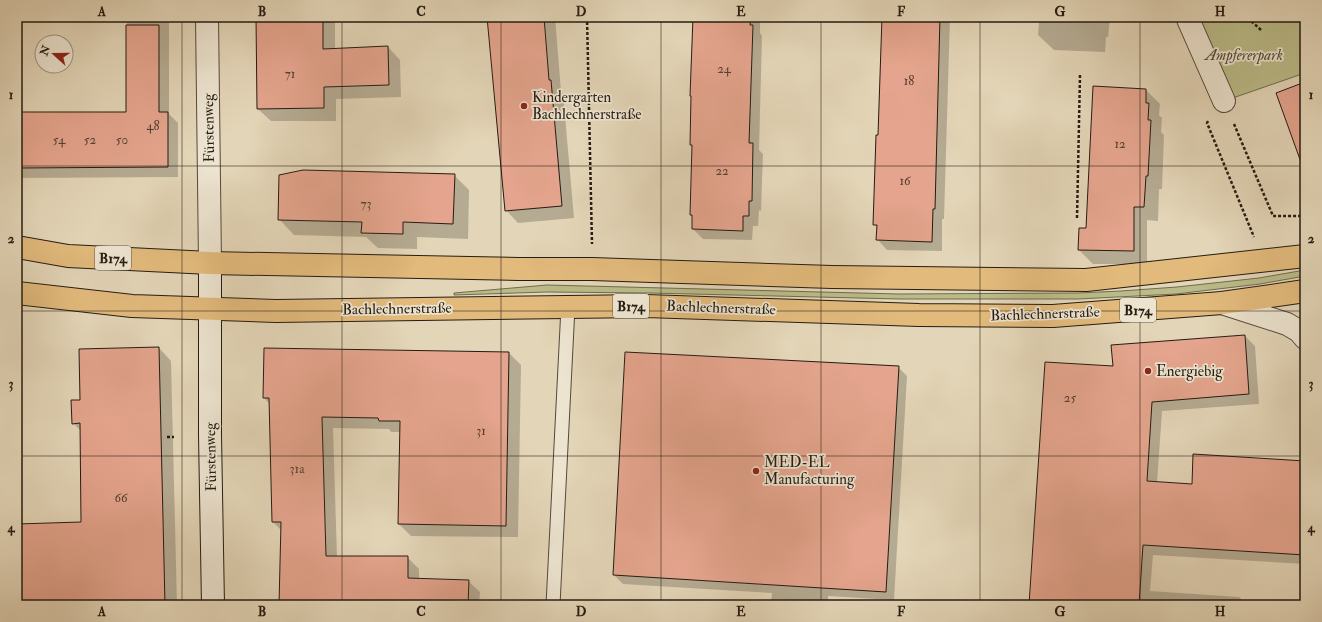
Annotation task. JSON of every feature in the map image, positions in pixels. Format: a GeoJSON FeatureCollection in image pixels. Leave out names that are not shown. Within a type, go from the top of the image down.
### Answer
{"type":"FeatureCollection","features":[{"type":"Feature","properties":{"kind":"main road","name":"B174"},"geometry":{"type":"LineString","coordinates":[[17,247],[68,256],[210,263],[592,269],[832,277],[1086,280],[1305,256]]}},
{"type":"Feature","properties":{"kind":"main road","name":"Bachlechnerstraße"},"geometry":{"type":"LineString","coordinates":[[17,292],[132,306],[276,311],[646,306],[919,315],[1053,316],[1222,303],[1305,291]]}},
{"type":"Feature","properties":{"kind":"street","name":"Fürstenweg"},"geometry":{"type":"LineString","coordinates":[[207,17],[213,605]]}},
{"type":"Feature","properties":{"kind":"street"},"geometry":{"type":"LineString","coordinates":[[1187,17],[1224,101]]}},
{"type":"Feature","properties":{"kind":"street"},"geometry":{"type":"LineString","coordinates":[[1222,303],[1287,324],[1299,330],[1305,338]]}},
{"type":"Feature","properties":{"kind":"lane"},"geometry":{"type":"LineString","coordinates":[[553,605],[568,306]]}},
{"type":"Feature","properties":{"kind":"path"},"geometry":{"type":"LineString","coordinates":[[587,17],[592,269]]}},
{"type":"Feature","properties":{"kind":"path"},"geometry":{"type":"LineString","coordinates":[[1249,17],[1250,20],[1261,30]]}},
{"type":"Feature","properties":{"kind":"path"},"geometry":{"type":"LineString","coordinates":[[1077,218],[1080,75]]}},
{"type":"Feature","properties":{"kind":"path"},"geometry":{"type":"LineString","coordinates":[[1264,261],[1207,123],[1212,108],[1224,101],[1273,216],[1305,216]]}},
{"type":"Feature","properties":{"kind":"path"},"geometry":{"type":"LineString","coordinates":[[167,437],[174,437]]}},
{"type":"Feature","properties":{"kind":"green space","name":"Ampfererpark"},"geometry":{"type":"Polygon","coordinates":[[[1187,17],[1305,17],[1305,73],[1224,101],[1187,17]]]}},
{"type":"Feature","properties":{"kind":"green space"},"geometry":{"type":"Polygon","coordinates":[[[1305,270],[1305,276],[1260,284],[1176,294],[1078,299],[900,299],[547,292],[454,295],[454,293],[547,285],[899,294],[1078,293],[1177,287],[1259,278],[1305,270]]]}},
{"type":"Feature","properties":{"kind":"building"},"geometry":{"type":"Polygon","coordinates":[[[256,17],[323,17],[323,49],[388,46],[389,85],[324,87],[324,108],[257,109],[256,17]]]}},
{"type":"Feature","properties":{"kind":"building","name":"Kindergarten Bachlechnerstraße"},"geometry":{"type":"Polygon","coordinates":[[[487,17],[544,17],[562,206],[505,211],[487,17]]]}},
{"type":"Feature","properties":{"kind":"building"},"geometry":{"type":"Polygon","coordinates":[[[693,17],[751,17],[750,25],[753,25],[749,143],[753,143],[752,201],[749,201],[749,216],[743,216],[743,231],[692,229],[692,215],[690,215],[692,145],[690,145],[690,96],[693,17]]]}},
{"type":"Feature","properties":{"kind":"building"},"geometry":{"type":"Polygon","coordinates":[[[882,17],[940,17],[935,209],[933,209],[932,242],[876,240],[877,225],[873,225],[882,17]]]}},
{"type":"Feature","properties":{"kind":"building"},"geometry":{"type":"Polygon","coordinates":[[[126,25],[159,25],[159,112],[168,112],[168,167],[17,168],[17,112],[126,112],[126,25]]]}},
{"type":"Feature","properties":{"kind":"building"},"geometry":{"type":"Polygon","coordinates":[[[1305,82],[1305,164],[1302,165],[1276,93],[1305,82]]]}},
{"type":"Feature","properties":{"kind":"building"},"geometry":{"type":"Polygon","coordinates":[[[1093,86],[1146,89],[1146,103],[1149,103],[1148,120],[1151,120],[1148,176],[1146,176],[1144,207],[1134,207],[1134,251],[1078,250],[1079,228],[1086,228],[1093,86]]]}},
{"type":"Feature","properties":{"kind":"building"},"geometry":{"type":"Polygon","coordinates":[[[303,170],[455,174],[453,224],[403,222],[403,234],[361,233],[362,222],[278,220],[279,175],[303,170]]]}},
{"type":"Feature","properties":{"kind":"building"},"geometry":{"type":"Polygon","coordinates":[[[1245,335],[1249,394],[1152,402],[1147,481],[1192,484],[1193,454],[1305,461],[1305,555],[1143,545],[1139,605],[1029,605],[1045,362],[1113,366],[1111,345],[1245,335]]]}},
{"type":"Feature","properties":{"kind":"building"},"geometry":{"type":"Polygon","coordinates":[[[159,347],[165,605],[17,605],[17,524],[81,522],[80,423],[72,424],[71,400],[80,400],[79,349],[159,347]]]}},
{"type":"Feature","properties":{"kind":"building"},"geometry":{"type":"Polygon","coordinates":[[[264,348],[509,352],[506,526],[398,524],[400,421],[379,421],[378,418],[322,417],[326,556],[408,556],[408,578],[469,580],[468,605],[279,605],[281,522],[272,522],[269,398],[263,398],[264,348]]]}},
{"type":"Feature","properties":{"kind":"building","name":"MED-EL Manufacturing"},"geometry":{"type":"Polygon","coordinates":[[[625,352],[899,366],[886,592],[613,575],[625,352]]]}},
{"type":"Feature","properties":{"kind":"place","name":"Kindergarten Bachlechnerstraße"},"geometry":{"type":"Point","coordinates":[524,106]}},
{"type":"Feature","properties":{"kind":"place","name":"Energiebig"},"geometry":{"type":"Point","coordinates":[1148,371]}},
{"type":"Feature","properties":{"kind":"place","name":"MED-EL Manufacturing"},"geometry":{"type":"Point","coordinates":[756,471]}}]}
